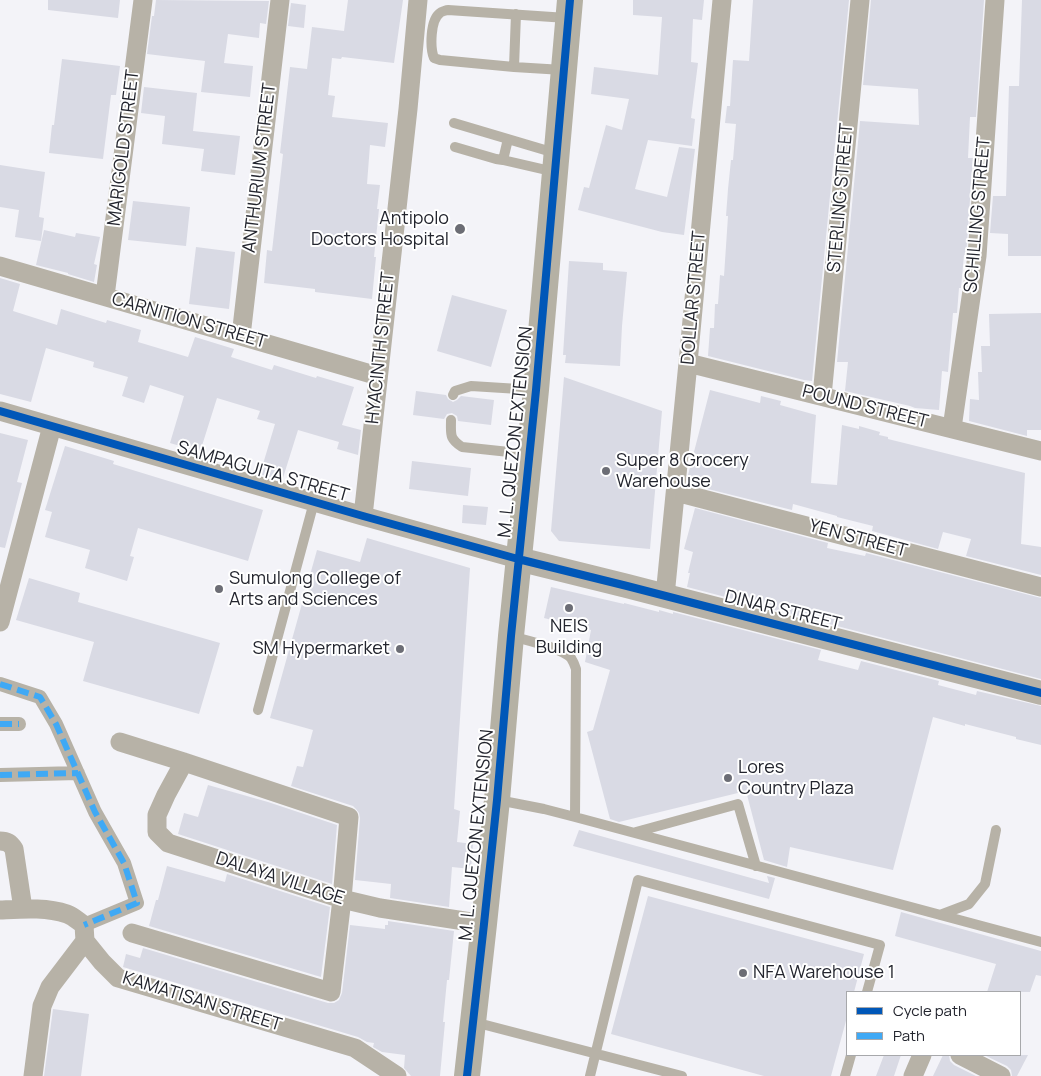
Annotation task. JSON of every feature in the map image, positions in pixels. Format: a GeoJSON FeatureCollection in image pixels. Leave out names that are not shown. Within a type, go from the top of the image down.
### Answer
{"type":"FeatureCollection","features":[{"type":"Feature","properties":{"kind":"main road","name":"M. L. QUEZON EXTENSION"},"geometry":{"type":"LineString","coordinates":[[467,1076],[497,800],[518,559],[536,390],[569,9]]}},
{"type":"Feature","properties":{"kind":"street","name":"MARIGOLD STREET"},"geometry":{"type":"LineString","coordinates":[[105,296],[143,0]]}},
{"type":"Feature","properties":{"kind":"street","name":"ANTHURIUM STREET"},"geometry":{"type":"LineString","coordinates":[[241,336],[280,0]]}},
{"type":"Feature","properties":{"kind":"street","name":"HYACINTH STREET"},"geometry":{"type":"LineString","coordinates":[[363,516],[408,109],[418,0]]}},
{"type":"Feature","properties":{"kind":"street","name":"DOLLAR STREET"},"geometry":{"type":"LineString","coordinates":[[665,596],[722,0]]}},
{"type":"Feature","properties":{"kind":"street","name":"STERLING STREET"},"geometry":{"type":"LineString","coordinates":[[822,396],[860,0]]}},
{"type":"Feature","properties":{"kind":"street","name":"SCHILLING STREET"},"geometry":{"type":"LineString","coordinates":[[952,428],[977,256],[995,0]]}},
{"type":"Feature","properties":{"kind":"street","name":"CARNITION STREET"},"geometry":{"type":"LineString","coordinates":[[0,266],[378,376]]}},
{"type":"Feature","properties":{"kind":"street","name":"POUND STREET"},"geometry":{"type":"LineString","coordinates":[[688,363],[1041,451]]}},
{"type":"Feature","properties":{"kind":"street","name":"SAMPAGUITA STREET"},"geometry":{"type":"LineString","coordinates":[[0,411],[518,559]]}},
{"type":"Feature","properties":{"kind":"street"},"geometry":{"type":"LineString","coordinates":[[0,622],[7,569],[52,426]]}},
{"type":"Feature","properties":{"kind":"street","name":"YEN STREET"},"geometry":{"type":"LineString","coordinates":[[676,492],[1041,587]]}},
{"type":"Feature","properties":{"kind":"street","name":"DINAR STREET"},"geometry":{"type":"LineString","coordinates":[[518,559],[1041,693]]}},
{"type":"Feature","properties":{"kind":"street"},"geometry":{"type":"LineString","coordinates":[[0,684],[40,697],[56,724],[95,812],[124,863],[137,903],[84,933],[50,987],[42,1006],[33,1076]]}},
{"type":"Feature","properties":{"kind":"street"},"geometry":{"type":"LineString","coordinates":[[0,724],[19,724]]}},
{"type":"Feature","properties":{"kind":"street"},"geometry":{"type":"LineString","coordinates":[[120,742],[349,817],[342,900],[331,992],[132,933]]}},
{"type":"Feature","properties":{"kind":"street","name":"DALAYA VILLAGE"},"geometry":{"type":"LineString","coordinates":[[184,762],[157,816],[158,832],[168,843],[342,900],[380,908],[484,924]]}},
{"type":"Feature","properties":{"kind":"street"},"geometry":{"type":"LineString","coordinates":[[0,775],[78,773]]}},
{"type":"Feature","properties":{"kind":"street"},"geometry":{"type":"LineString","coordinates":[[0,841],[6,841],[14,849],[23,909]]}},
{"type":"Feature","properties":{"kind":"street","name":"KAMATISAN STREET"},"geometry":{"type":"LineString","coordinates":[[0,910],[54,911],[69,915],[84,933],[102,962],[118,978],[355,1048],[397,1076]]}},
{"type":"Feature","properties":{"kind":"street"},"geometry":{"type":"LineString","coordinates":[[913,1076],[922,1056]]}},
{"type":"Feature","properties":{"kind":"street"},"geometry":{"type":"LineString","coordinates":[[962,1056],[1001,1076]]}},
{"type":"Feature","properties":{"kind":"lane"},"geometry":{"type":"LineString","coordinates":[[564,70],[440,60],[434,58],[431,52],[432,38],[434,21],[440,12],[448,10],[516,14],[569,9]]}},
{"type":"Feature","properties":{"kind":"lane"},"geometry":{"type":"LineString","coordinates":[[514,67],[516,14]]}},
{"type":"Feature","properties":{"kind":"lane"},"geometry":{"type":"LineString","coordinates":[[454,123],[508,139],[556,163]]}},
{"type":"Feature","properties":{"kind":"lane"},"geometry":{"type":"LineString","coordinates":[[503,160],[508,139]]}},
{"type":"Feature","properties":{"kind":"lane"},"geometry":{"type":"LineString","coordinates":[[455,147],[496,159],[556,163]]}},
{"type":"Feature","properties":{"kind":"lane"},"geometry":{"type":"LineString","coordinates":[[453,395],[454,391],[471,386],[536,390]]}},
{"type":"Feature","properties":{"kind":"lane"},"geometry":{"type":"LineString","coordinates":[[451,420],[451,437],[454,442],[462,447],[529,454]]}},
{"type":"Feature","properties":{"kind":"lane"},"geometry":{"type":"LineString","coordinates":[[258,710],[314,502]]}},
{"type":"Feature","properties":{"kind":"lane"},"geometry":{"type":"LineString","coordinates":[[511,636],[559,651],[571,658],[576,670],[575,817]]}},
{"type":"Feature","properties":{"kind":"lane"},"geometry":{"type":"LineString","coordinates":[[497,800],[544,809],[635,832],[1041,942]]}},
{"type":"Feature","properties":{"kind":"lane"},"geometry":{"type":"LineString","coordinates":[[635,832],[738,804],[756,866]]}},
{"type":"Feature","properties":{"kind":"lane"},"geometry":{"type":"LineString","coordinates":[[940,915],[969,904],[985,884],[996,830]]}},
{"type":"Feature","properties":{"kind":"lane"},"geometry":{"type":"LineString","coordinates":[[590,1076],[638,880],[880,946],[867,991]]}},
{"type":"Feature","properties":{"kind":"lane"},"geometry":{"type":"LineString","coordinates":[[474,1022],[682,1076]]}},
{"type":"Feature","properties":{"kind":"lane"},"geometry":{"type":"LineString","coordinates":[[845,1076],[851,1056]]}},
{"type":"Feature","properties":{"kind":"building"},"geometry":{"type":"Polygon","coordinates":[[[48,0],[120,0],[118,18],[48,10],[48,0]]]}},
{"type":"Feature","properties":{"kind":"building"},"geometry":{"type":"Polygon","coordinates":[[[156,0],[269,1],[266,24],[260,23],[259,38],[228,34],[224,63],[253,66],[250,97],[201,92],[205,61],[147,54],[156,0]]]}},
{"type":"Feature","properties":{"kind":"building"},"geometry":{"type":"Polygon","coordinates":[[[348,0],[403,0],[394,63],[342,57],[341,59],[332,58],[328,95],[335,96],[332,117],[388,123],[385,147],[370,145],[367,184],[380,185],[372,299],[315,292],[315,289],[264,283],[267,250],[272,251],[283,154],[280,153],[290,67],[307,69],[312,27],[344,31],[348,0]]]}},
{"type":"Feature","properties":{"kind":"building"},"geometry":{"type":"Polygon","coordinates":[[[633,0],[704,0],[702,20],[693,19],[691,62],[698,63],[691,118],[695,119],[692,146],[648,140],[635,189],[667,197],[679,147],[695,149],[684,235],[662,232],[578,210],[584,187],[589,188],[606,125],[622,130],[629,99],[591,94],[594,67],[658,75],[662,17],[633,15],[633,0]]]}},
{"type":"Feature","properties":{"kind":"building"},"geometry":{"type":"Polygon","coordinates":[[[753,0],[849,0],[812,381],[708,356],[710,328],[714,328],[715,304],[718,304],[720,275],[724,276],[728,189],[736,124],[725,123],[727,106],[730,106],[733,60],[749,61],[753,0]]]}},
{"type":"Feature","properties":{"kind":"building"},"geometry":{"type":"Polygon","coordinates":[[[871,0],[984,0],[976,117],[970,117],[968,158],[973,158],[966,255],[964,255],[957,313],[953,313],[948,372],[942,371],[939,410],[915,408],[845,391],[848,362],[837,362],[860,121],[919,125],[918,89],[863,85],[871,0]]]}},
{"type":"Feature","properties":{"kind":"building"},"geometry":{"type":"Polygon","coordinates":[[[1022,0],[1041,0],[1041,256],[1008,256],[1008,234],[990,233],[993,196],[1006,196],[1009,86],[1019,86],[1022,0]]]}},
{"type":"Feature","properties":{"kind":"building"},"geometry":{"type":"Polygon","coordinates":[[[291,3],[306,5],[304,28],[288,26],[291,3]]]}},
{"type":"Feature","properties":{"kind":"building"},"geometry":{"type":"Polygon","coordinates":[[[62,59],[120,66],[116,95],[111,95],[103,159],[49,153],[62,59]]]}},
{"type":"Feature","properties":{"kind":"building"},"geometry":{"type":"Polygon","coordinates":[[[144,87],[197,93],[193,131],[240,136],[235,175],[201,171],[204,149],[162,144],[165,116],[141,113],[144,87]]]}},
{"type":"Feature","properties":{"kind":"building"},"geometry":{"type":"Polygon","coordinates":[[[0,165],[45,172],[39,217],[44,218],[41,241],[15,237],[19,210],[0,207],[0,165]]]}},
{"type":"Feature","properties":{"kind":"building"},"geometry":{"type":"Polygon","coordinates":[[[133,201],[190,207],[186,246],[128,240],[133,201]]]}},
{"type":"Feature","properties":{"kind":"building"},"geometry":{"type":"Polygon","coordinates":[[[44,230],[75,237],[76,233],[100,237],[94,264],[97,265],[94,282],[36,265],[44,230]]]}},
{"type":"Feature","properties":{"kind":"building"},"geometry":{"type":"Polygon","coordinates":[[[196,247],[235,252],[229,309],[189,304],[196,247]]]}},
{"type":"Feature","properties":{"kind":"building"},"geometry":{"type":"Polygon","coordinates":[[[569,261],[603,263],[603,270],[627,272],[620,366],[565,363],[566,355],[563,355],[569,261]]]}},
{"type":"Feature","properties":{"kind":"building"},"geometry":{"type":"Polygon","coordinates":[[[0,278],[20,284],[13,311],[57,325],[61,309],[106,323],[107,320],[141,330],[138,342],[188,357],[195,337],[234,349],[231,357],[272,370],[274,365],[354,387],[342,425],[361,430],[358,455],[337,449],[339,442],[298,430],[282,481],[260,474],[275,424],[257,419],[260,411],[217,398],[200,452],[170,443],[184,396],[150,385],[144,403],[122,396],[128,377],[93,367],[94,362],[46,348],[31,402],[0,394],[0,278]]]}},
{"type":"Feature","properties":{"kind":"building"},"geometry":{"type":"Polygon","coordinates":[[[452,295],[507,310],[491,367],[437,351],[452,295]]]}},
{"type":"Feature","properties":{"kind":"building"},"geometry":{"type":"Polygon","coordinates":[[[1041,313],[1041,430],[1027,430],[1027,436],[969,421],[970,399],[979,400],[978,372],[982,372],[981,346],[990,346],[989,314],[1041,313]]]}},
{"type":"Feature","properties":{"kind":"building","name":"Super 8 Grocery Warehouse"},"geometry":{"type":"Polygon","coordinates":[[[564,377],[662,411],[650,549],[559,541],[551,531],[564,377]]]}},
{"type":"Feature","properties":{"kind":"building"},"geometry":{"type":"Polygon","coordinates":[[[710,390],[760,403],[761,396],[781,401],[780,405],[816,415],[811,483],[837,485],[842,425],[859,429],[859,426],[880,432],[879,435],[888,437],[888,439],[1025,473],[1021,544],[1041,547],[1041,575],[966,556],[971,539],[943,532],[938,549],[872,531],[873,526],[793,504],[792,510],[700,487],[702,480],[688,477],[688,475],[710,390]]]}},
{"type":"Feature","properties":{"kind":"building"},"geometry":{"type":"Polygon","coordinates":[[[416,391],[446,395],[453,402],[461,396],[494,400],[491,425],[458,421],[457,416],[452,413],[447,414],[444,419],[413,415],[416,391]]]}},
{"type":"Feature","properties":{"kind":"building"},"geometry":{"type":"Polygon","coordinates":[[[0,433],[28,440],[17,482],[22,483],[5,548],[0,547],[0,433]]]}},
{"type":"Feature","properties":{"kind":"building"},"geometry":{"type":"Polygon","coordinates":[[[65,446],[114,461],[113,464],[263,510],[248,561],[138,528],[130,556],[134,557],[127,581],[85,568],[90,550],[45,537],[52,512],[45,510],[65,446]]]}},
{"type":"Feature","properties":{"kind":"building"},"geometry":{"type":"Polygon","coordinates":[[[412,461],[471,468],[468,496],[409,489],[412,461]]]}},
{"type":"Feature","properties":{"kind":"building"},"geometry":{"type":"Polygon","coordinates":[[[463,505],[488,507],[486,525],[462,523],[463,505]]]}},
{"type":"Feature","properties":{"kind":"building"},"geometry":{"type":"Polygon","coordinates":[[[695,508],[828,543],[827,548],[865,556],[866,553],[1041,598],[1041,679],[687,587],[693,552],[684,549],[695,508]]]}},
{"type":"Feature","properties":{"kind":"building"},"geometry":{"type":"Polygon","coordinates":[[[367,538],[470,568],[454,809],[460,811],[457,842],[473,844],[471,869],[452,867],[449,907],[390,898],[391,884],[355,880],[359,813],[353,806],[291,786],[297,766],[303,767],[313,730],[270,718],[317,550],[360,562],[367,538]]]}},
{"type":"Feature","properties":{"kind":"building"},"geometry":{"type":"Polygon","coordinates":[[[29,578],[80,593],[78,602],[220,643],[199,714],[83,681],[94,642],[16,620],[29,578]]]}},
{"type":"Feature","properties":{"kind":"building"},"geometry":{"type":"Polygon","coordinates":[[[551,587],[659,612],[659,610],[673,614],[673,612],[821,650],[818,660],[858,670],[861,661],[939,681],[938,685],[976,695],[977,691],[1041,706],[1041,745],[933,717],[893,870],[790,847],[787,867],[764,860],[746,791],[619,822],[610,819],[587,732],[593,730],[610,670],[585,662],[591,630],[544,618],[551,587]]]}},
{"type":"Feature","properties":{"kind":"building"},"geometry":{"type":"Polygon","coordinates":[[[208,785],[268,802],[337,825],[332,884],[178,834],[184,813],[198,817],[208,785]]]}},
{"type":"Feature","properties":{"kind":"building"},"geometry":{"type":"Polygon","coordinates":[[[579,830],[769,883],[767,876],[775,878],[769,899],[573,846],[579,830]]]}},
{"type":"Feature","properties":{"kind":"building"},"geometry":{"type":"Polygon","coordinates":[[[167,866],[225,882],[227,874],[330,907],[321,977],[149,926],[167,866]]]}},
{"type":"Feature","properties":{"kind":"building","name":"NFA Warehouse 1"},"geometry":{"type":"Polygon","coordinates":[[[648,896],[864,954],[854,991],[846,991],[846,1021],[831,1076],[764,1076],[611,1034],[648,896]]]}},
{"type":"Feature","properties":{"kind":"building"},"geometry":{"type":"Polygon","coordinates":[[[901,912],[1041,951],[1041,976],[1036,975],[1030,992],[987,991],[996,964],[895,936],[901,912]]]}},
{"type":"Feature","properties":{"kind":"building"},"geometry":{"type":"Polygon","coordinates":[[[388,921],[454,931],[449,980],[447,980],[440,1076],[411,1076],[404,1068],[405,1055],[382,1052],[373,1047],[374,1043],[367,1042],[358,1037],[123,967],[126,954],[140,958],[143,948],[328,1003],[334,1003],[339,1000],[342,993],[350,925],[385,929],[388,921]]]}},
{"type":"Feature","properties":{"kind":"building"},"geometry":{"type":"Polygon","coordinates":[[[53,1009],[89,1014],[81,1076],[44,1076],[53,1009]]]}},
{"type":"Feature","properties":{"kind":"building"},"geometry":{"type":"Polygon","coordinates":[[[1028,1055],[1017,1076],[1012,1076],[1011,1070],[1007,1066],[986,1056],[1028,1055]]]}},
{"type":"Feature","properties":{"kind":"building"},"geometry":{"type":"Polygon","coordinates":[[[884,1056],[901,1056],[894,1076],[876,1076],[884,1056]]]}},
{"type":"Feature","properties":{"kind":"building"},"geometry":{"type":"Polygon","coordinates":[[[943,1056],[949,1056],[950,1061],[954,1065],[976,1076],[933,1076],[943,1056]]]}},
{"type":"Feature","properties":{"kind":"marked path"},"geometry":{"type":"LineString","coordinates":[[0,684],[40,697],[56,724],[95,812],[124,863],[137,903],[84,925]]}},
{"type":"Feature","properties":{"kind":"marked path"},"geometry":{"type":"LineString","coordinates":[[0,724],[19,724]]}},
{"type":"Feature","properties":{"kind":"marked path"},"geometry":{"type":"LineString","coordinates":[[0,775],[78,773]]}},
{"type":"Feature","properties":{"kind":"cycle path"},"geometry":{"type":"LineString","coordinates":[[467,1076],[497,800],[511,636],[536,390],[570,0]]}},
{"type":"Feature","properties":{"kind":"cycle path"},"geometry":{"type":"LineString","coordinates":[[0,411],[518,559],[1041,693]]}},
{"type":"Feature","properties":{"kind":"place","name":"Antipolo Doctors Hospital"},"geometry":{"type":"Point","coordinates":[460,229]}},
{"type":"Feature","properties":{"kind":"place","name":"Super 8 Grocery Warehouse"},"geometry":{"type":"Point","coordinates":[606,471]}},
{"type":"Feature","properties":{"kind":"place","name":"Sumulong College of Arts and Sciences"},"geometry":{"type":"Point","coordinates":[219,589]}},
{"type":"Feature","properties":{"kind":"place","name":"NEIS Building"},"geometry":{"type":"Point","coordinates":[569,608]}},
{"type":"Feature","properties":{"kind":"place","name":"SM Hypermarket"},"geometry":{"type":"Point","coordinates":[400,649]}},
{"type":"Feature","properties":{"kind":"place","name":"Lores Country Plaza"},"geometry":{"type":"Point","coordinates":[728,778]}},
{"type":"Feature","properties":{"kind":"place","name":"NFA Warehouse 1"},"geometry":{"type":"Point","coordinates":[743,973]}}]}
